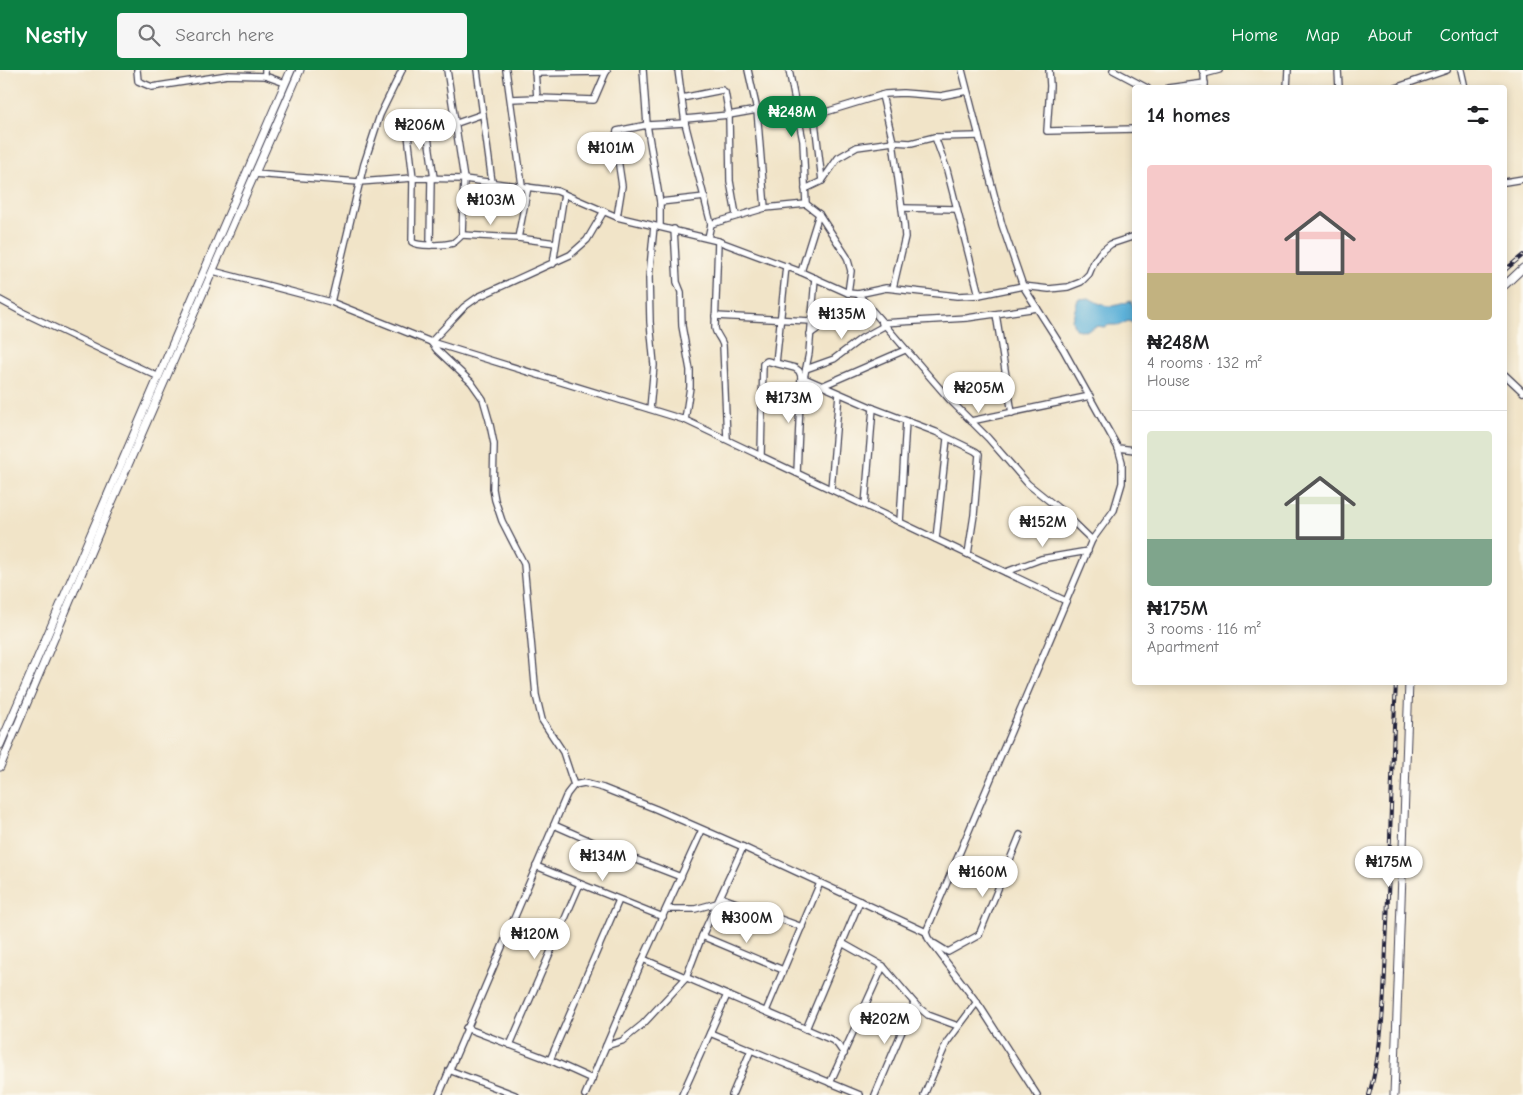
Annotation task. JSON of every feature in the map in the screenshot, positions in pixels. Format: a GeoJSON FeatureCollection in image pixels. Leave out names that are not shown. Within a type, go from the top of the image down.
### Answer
{"type":"FeatureCollection","features":[{"type":"Feature","properties":{"kind":"street"},"geometry":{"type":"LineString","coordinates":[[137,70],[138,81],[152,87],[228,75],[265,73],[285,84]]}},
{"type":"Feature","properties":{"kind":"street"},"geometry":{"type":"LineString","coordinates":[[0,767],[291,70]]}},
{"type":"Feature","properties":{"kind":"street"},"geometry":{"type":"LineString","coordinates":[[0,745],[95,521],[159,377],[193,306],[213,271],[300,70]]}},
{"type":"Feature","properties":{"kind":"street"},"geometry":{"type":"LineString","coordinates":[[331,302],[359,182],[380,115],[402,70]]}},
{"type":"Feature","properties":{"kind":"street"},"geometry":{"type":"LineString","coordinates":[[407,126],[413,178],[411,239],[414,244],[446,244],[455,242],[462,235],[464,179],[457,123],[447,70]]}},
{"type":"Feature","properties":{"kind":"street"},"geometry":{"type":"LineString","coordinates":[[477,70],[492,182]]}},
{"type":"Feature","properties":{"kind":"street"},"geometry":{"type":"LineString","coordinates":[[506,70],[525,186],[518,238]]}},
{"type":"Feature","properties":{"kind":"street"},"geometry":{"type":"LineString","coordinates":[[643,70],[647,125],[660,202],[650,278],[650,322],[654,365],[650,409]]}},
{"type":"Feature","properties":{"kind":"street"},"geometry":{"type":"LineString","coordinates":[[678,70],[685,121],[711,224],[708,238]]}},
{"type":"Feature","properties":{"kind":"street"},"geometry":{"type":"LineString","coordinates":[[748,70],[757,110],[765,208]]}},
{"type":"Feature","properties":{"kind":"street"},"geometry":{"type":"LineString","coordinates":[[789,70],[803,141],[806,204]]}},
{"type":"Feature","properties":{"kind":"street"},"geometry":{"type":"LineString","coordinates":[[926,932],[1092,540],[1114,510],[1122,483],[1122,462],[1118,448],[1090,396],[1023,286],[1002,225],[962,70]]}},
{"type":"Feature","properties":{"kind":"street"},"geometry":{"type":"LineString","coordinates":[[1049,70],[1050,86],[1047,131],[1132,129]]}},
{"type":"Feature","properties":{"kind":"street"},"geometry":{"type":"LineString","coordinates":[[1113,70],[1141,85]]}},
{"type":"Feature","properties":{"kind":"street"},"geometry":{"type":"LineString","coordinates":[[1205,85],[1203,72],[1219,70]]}},
{"type":"Feature","properties":{"kind":"street"},"geometry":{"type":"LineString","coordinates":[[1287,85],[1288,70]]}},
{"type":"Feature","properties":{"kind":"street"},"geometry":{"type":"LineString","coordinates":[[1338,70],[1339,85]]}},
{"type":"Feature","properties":{"kind":"street"},"geometry":{"type":"LineString","coordinates":[[1404,85],[1447,70]]}},
{"type":"Feature","properties":{"kind":"street"},"geometry":{"type":"LineString","coordinates":[[1461,70],[1464,85]]}},
{"type":"Feature","properties":{"kind":"street"},"geometry":{"type":"LineString","coordinates":[[511,99],[594,100],[607,71],[535,72],[537,98]]}},
{"type":"Feature","properties":{"kind":"street"},"geometry":{"type":"LineString","coordinates":[[682,98],[724,91],[730,115],[730,174],[736,215]]}},
{"type":"Feature","properties":{"kind":"street"},"geometry":{"type":"LineString","coordinates":[[822,181],[815,122],[816,115],[882,95],[902,93],[941,96],[967,91]]}},
{"type":"Feature","properties":{"kind":"street"},"geometry":{"type":"LineString","coordinates":[[882,95],[893,142],[905,237],[893,288]]}},
{"type":"Feature","properties":{"kind":"street"},"geometry":{"type":"LineString","coordinates":[[617,217],[622,186],[616,134],[620,130],[757,110]]}},
{"type":"Feature","properties":{"kind":"street"},"geometry":{"type":"LineString","coordinates":[[457,123],[483,114]]}},
{"type":"Feature","properties":{"kind":"street"},"geometry":{"type":"LineString","coordinates":[[425,116],[432,178],[430,244]]}},
{"type":"Feature","properties":{"kind":"street"},"geometry":{"type":"LineString","coordinates":[[805,189],[822,181],[838,158],[848,151],[866,145],[893,142],[911,143],[935,137],[979,136]]}},
{"type":"Feature","properties":{"kind":"street"},"geometry":{"type":"LineString","coordinates":[[935,137],[945,164],[979,295]]}},
{"type":"Feature","properties":{"kind":"street"},"geometry":{"type":"LineString","coordinates":[[254,174],[359,182],[413,178],[464,179],[558,191],[617,217],[674,229],[718,241],[786,266],[859,297],[1028,484],[1063,512],[1092,540]]}},
{"type":"Feature","properties":{"kind":"street"},"geometry":{"type":"LineString","coordinates":[[1507,182],[1523,179]]}},
{"type":"Feature","properties":{"kind":"street"},"geometry":{"type":"LineString","coordinates":[[553,264],[564,194]]}},
{"type":"Feature","properties":{"kind":"street"},"geometry":{"type":"LineString","coordinates":[[660,202],[705,198]]}},
{"type":"Feature","properties":{"kind":"street"},"geometry":{"type":"LineString","coordinates":[[711,224],[736,215],[765,208],[806,204],[819,214],[847,257],[851,271],[848,293]]}},
{"type":"Feature","properties":{"kind":"street"},"geometry":{"type":"LineString","coordinates":[[902,208],[957,209]]}},
{"type":"Feature","properties":{"kind":"street"},"geometry":{"type":"LineString","coordinates":[[431,342],[464,307],[478,297],[570,256],[587,240],[604,211]]}},
{"type":"Feature","properties":{"kind":"street"},"geometry":{"type":"LineString","coordinates":[[801,272],[819,214]]}},
{"type":"Feature","properties":{"kind":"street"},"geometry":{"type":"LineString","coordinates":[[674,229],[677,282],[681,292],[682,326],[690,370],[686,420]]}},
{"type":"Feature","properties":{"kind":"street"},"geometry":{"type":"LineString","coordinates":[[462,235],[518,238],[556,243]]}},
{"type":"Feature","properties":{"kind":"street"},"geometry":{"type":"LineString","coordinates":[[810,334],[859,297],[893,288],[957,296],[979,295],[1023,286],[1049,289],[1068,287],[1081,282],[1089,274],[1100,253],[1112,244],[1132,237]]}},
{"type":"Feature","properties":{"kind":"street"},"geometry":{"type":"LineString","coordinates":[[718,241],[715,316],[716,333],[722,340],[723,345],[727,439]]}},
{"type":"Feature","properties":{"kind":"street"},"geometry":{"type":"LineString","coordinates":[[776,363],[786,266]]}},
{"type":"Feature","properties":{"kind":"street"},"geometry":{"type":"LineString","coordinates":[[1507,283],[1523,268]]}},
{"type":"Feature","properties":{"kind":"street"},"geometry":{"type":"LineString","coordinates":[[213,271],[331,302],[431,342],[686,420],[1066,601]]}},
{"type":"Feature","properties":{"kind":"street"},"geometry":{"type":"LineString","coordinates":[[797,473],[802,377],[806,369],[815,278]]}},
{"type":"Feature","properties":{"kind":"street"},"geometry":{"type":"LineString","coordinates":[[0,300],[159,377]]}},
{"type":"Feature","properties":{"kind":"street"},"geometry":{"type":"LineString","coordinates":[[806,369],[834,359],[883,324],[967,318],[1038,308]]}},
{"type":"Feature","properties":{"kind":"street"},"geometry":{"type":"LineString","coordinates":[[996,314],[1012,413]]}},
{"type":"Feature","properties":{"kind":"street"},"geometry":{"type":"LineString","coordinates":[[715,316],[811,321]]}},
{"type":"Feature","properties":{"kind":"street"},"geometry":{"type":"LineString","coordinates":[[431,342],[436,350],[471,382],[483,398],[494,444],[493,489],[495,500],[502,521],[524,564],[536,695],[542,720],[563,752],[574,785]]}},
{"type":"Feature","properties":{"kind":"street"},"geometry":{"type":"LineString","coordinates":[[822,386],[905,350]]}},
{"type":"Feature","properties":{"kind":"street"},"geometry":{"type":"LineString","coordinates":[[761,456],[763,364],[767,361],[798,370],[802,377],[839,394],[936,432],[975,451],[979,456],[974,515],[968,554]]}},
{"type":"Feature","properties":{"kind":"street"},"geometry":{"type":"LineString","coordinates":[[1507,377],[1523,392]]}},
{"type":"Feature","properties":{"kind":"street"},"geometry":{"type":"LineString","coordinates":[[831,489],[839,394]]}},
{"type":"Feature","properties":{"kind":"street"},"geometry":{"type":"LineString","coordinates":[[971,421],[1090,396]]}},
{"type":"Feature","properties":{"kind":"street"},"geometry":{"type":"LineString","coordinates":[[865,505],[873,408]]}},
{"type":"Feature","properties":{"kind":"street"},"geometry":{"type":"LineString","coordinates":[[900,522],[906,421]]}},
{"type":"Feature","properties":{"kind":"street"},"geometry":{"type":"LineString","coordinates":[[936,539],[947,439]]}},
{"type":"Feature","properties":{"kind":"street"},"geometry":{"type":"LineString","coordinates":[[1118,448],[1132,450]]}},
{"type":"Feature","properties":{"kind":"street"},"geometry":{"type":"LineString","coordinates":[[1006,572],[1040,559],[1088,550]]}},
{"type":"Feature","properties":{"kind":"street"},"geometry":{"type":"LineString","coordinates":[[1394,1095],[1408,685]]}},
{"type":"Feature","properties":{"kind":"street"},"geometry":{"type":"LineString","coordinates":[[439,1095],[567,794],[574,785],[584,783],[603,788],[656,809],[744,847],[926,932],[977,1002],[1037,1095]]}},
{"type":"Feature","properties":{"kind":"street"},"geometry":{"type":"LineString","coordinates":[[554,825],[610,850],[681,877]]}},
{"type":"Feature","properties":{"kind":"street"},"geometry":{"type":"LineString","coordinates":[[585,1095],[702,830]]}},
{"type":"Feature","properties":{"kind":"street"},"geometry":{"type":"LineString","coordinates":[[930,940],[948,952],[979,934],[1020,835]]}},
{"type":"Feature","properties":{"kind":"street"},"geometry":{"type":"LineString","coordinates":[[606,1046],[622,1041],[643,1024],[686,978],[702,936],[744,847]]}},
{"type":"Feature","properties":{"kind":"street"},"geometry":{"type":"LineString","coordinates":[[536,866],[663,917]]}},
{"type":"Feature","properties":{"kind":"street"},"geometry":{"type":"LineString","coordinates":[[766,1011],[820,883]]}},
{"type":"Feature","properties":{"kind":"street"},"geometry":{"type":"LineString","coordinates":[[510,1045],[580,884]]}},
{"type":"Feature","properties":{"kind":"street"},"geometry":{"type":"LineString","coordinates":[[550,1060],[619,900]]}},
{"type":"Feature","properties":{"kind":"street"},"geometry":{"type":"LineString","coordinates":[[666,909],[695,909],[719,900],[802,927]]}},
{"type":"Feature","properties":{"kind":"street"},"geometry":{"type":"LineString","coordinates":[[806,1029],[860,901]]}},
{"type":"Feature","properties":{"kind":"street"},"geometry":{"type":"LineString","coordinates":[[702,936],[783,970]]}},
{"type":"Feature","properties":{"kind":"street"},"geometry":{"type":"LineString","coordinates":[[842,943],[883,966],[914,1003],[928,1015],[958,1026]]}},
{"type":"Feature","properties":{"kind":"street"},"geometry":{"type":"LineString","coordinates":[[644,959],[832,1040],[844,1054]]}},
{"type":"Feature","properties":{"kind":"street"},"geometry":{"type":"LineString","coordinates":[[830,1083],[883,966]]}},
{"type":"Feature","properties":{"kind":"street"},"geometry":{"type":"LineString","coordinates":[[682,1095],[727,994]]}},
{"type":"Feature","properties":{"kind":"street"},"geometry":{"type":"LineString","coordinates":[[924,1095],[947,1042],[977,1002]]}},
{"type":"Feature","properties":{"kind":"street"},"geometry":{"type":"LineString","coordinates":[[875,1095],[914,1003]]}},
{"type":"Feature","properties":{"kind":"street"},"geometry":{"type":"LineString","coordinates":[[466,1028],[550,1060],[592,1079]]}},
{"type":"Feature","properties":{"kind":"street"},"geometry":{"type":"LineString","coordinates":[[710,1033],[860,1095]]}},
{"type":"Feature","properties":{"kind":"street"},"geometry":{"type":"LineString","coordinates":[[741,1095],[733,1094],[751,1050]]}},
{"type":"Feature","properties":{"kind":"street"},"geometry":{"type":"LineString","coordinates":[[450,1070],[515,1095]]}},
{"type":"Feature","properties":{"kind":"water"},"geometry":{"type":"Polygon","coordinates":[[[1089,298],[1110,306],[1131,301],[1132,323],[1128,321],[1120,325],[1097,326],[1085,331],[1075,329],[1072,320],[1078,299],[1089,298]]]}},
{"type":"Feature","properties":{"kind":"railway"},"geometry":{"type":"LineString","coordinates":[[1507,268],[1523,255]]}},
{"type":"Feature","properties":{"kind":"railway"},"geometry":{"type":"LineString","coordinates":[[1369,1095],[1378,1053],[1383,1011],[1396,685]]}}]}
